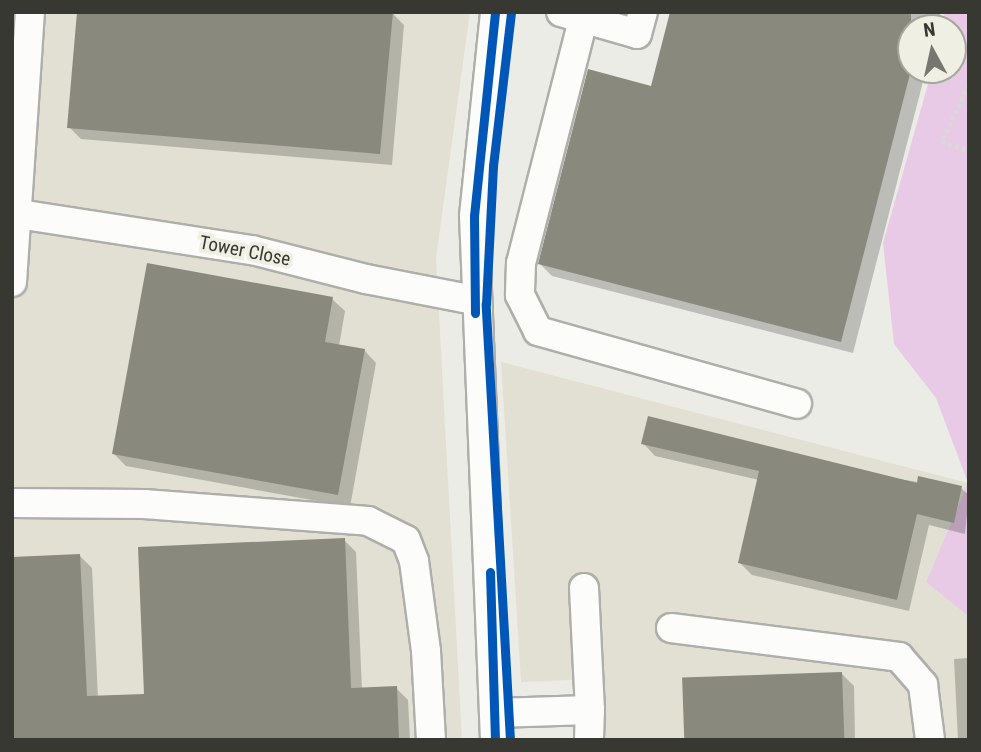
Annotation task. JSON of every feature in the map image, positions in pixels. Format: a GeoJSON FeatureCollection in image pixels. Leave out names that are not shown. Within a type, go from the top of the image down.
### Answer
{"type":"FeatureCollection","features":[{"type":"Feature","properties":{"kind":"street"},"geometry":{"type":"LineString","coordinates":[[12,282],[13,213],[30,12]]}},
{"type":"Feature","properties":{"kind":"street"},"geometry":{"type":"LineString","coordinates":[[495,12],[474,216],[474,299],[495,726],[590,710]]}},
{"type":"Feature","properties":{"kind":"street"},"geometry":{"type":"LineString","coordinates":[[643,12],[637,34],[571,15],[521,263],[520,295],[538,331],[797,404]]}},
{"type":"Feature","properties":{"kind":"street","name":"Tower Close"},"geometry":{"type":"LineString","coordinates":[[13,213],[252,250],[366,279],[474,299]]}},
{"type":"Feature","properties":{"kind":"street"},"geometry":{"type":"LineString","coordinates":[[12,503],[144,504],[368,521],[406,540],[414,561],[424,638],[431,740]]}},
{"type":"Feature","properties":{"kind":"street"},"geometry":{"type":"LineString","coordinates":[[584,588],[589,740]]}},
{"type":"Feature","properties":{"kind":"street"},"geometry":{"type":"LineString","coordinates":[[671,628],[899,657],[923,685],[930,740]]}},
{"type":"Feature","properties":{"kind":"path"},"geometry":{"type":"LineString","coordinates":[[969,85],[942,141],[969,151]]}},
{"type":"Feature","properties":{"kind":"shaded area"},"geometry":{"type":"Polygon","coordinates":[[[12,12],[470,12],[436,258],[462,740],[12,740],[12,12]]]}},
{"type":"Feature","properties":{"kind":"shaded area"},"geometry":{"type":"Polygon","coordinates":[[[969,12],[969,617],[926,582],[968,483],[936,398],[894,344],[883,243],[928,84],[967,84],[967,14],[944,14],[969,12]]]}},
{"type":"Feature","properties":{"kind":"shaded area"},"geometry":{"type":"Polygon","coordinates":[[[501,362],[968,483],[926,582],[969,617],[969,740],[593,740],[595,679],[521,682],[501,362]]]}},
{"type":"Feature","properties":{"kind":"building"},"geometry":{"type":"Polygon","coordinates":[[[77,12],[393,12],[380,154],[67,128],[77,12]]]}},
{"type":"Feature","properties":{"kind":"building"},"geometry":{"type":"Polygon","coordinates":[[[670,12],[911,12],[897,14],[897,84],[907,84],[841,342],[538,264],[588,69],[651,86],[670,12]]]}},
{"type":"Feature","properties":{"kind":"building"},"geometry":{"type":"Polygon","coordinates":[[[147,263],[333,297],[325,342],[365,349],[338,495],[112,454],[147,263]]]}},
{"type":"Feature","properties":{"kind":"building"},"geometry":{"type":"Polygon","coordinates":[[[648,416],[917,483],[918,476],[962,486],[954,523],[917,514],[897,600],[738,563],[759,471],[641,444],[648,416]]]}},
{"type":"Feature","properties":{"kind":"building"},"geometry":{"type":"Polygon","coordinates":[[[345,538],[351,688],[397,686],[399,740],[12,740],[12,557],[80,554],[87,696],[144,694],[138,547],[345,538]]]}},
{"type":"Feature","properties":{"kind":"building"},"geometry":{"type":"Polygon","coordinates":[[[842,672],[844,740],[684,740],[682,678],[842,672]]]}},
{"type":"Feature","properties":{"kind":"cycle path"},"geometry":{"type":"LineString","coordinates":[[475,313],[474,216],[495,12]]}},
{"type":"Feature","properties":{"kind":"cycle path"},"geometry":{"type":"LineString","coordinates":[[510,740],[486,304],[493,166],[511,12]]}},
{"type":"Feature","properties":{"kind":"cycle path"},"geometry":{"type":"LineString","coordinates":[[490,572],[495,740]]}}]}
